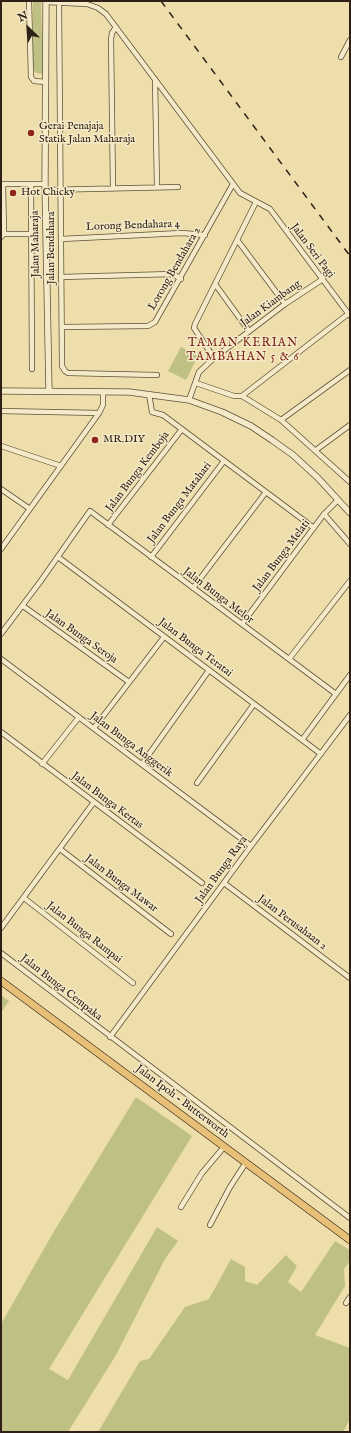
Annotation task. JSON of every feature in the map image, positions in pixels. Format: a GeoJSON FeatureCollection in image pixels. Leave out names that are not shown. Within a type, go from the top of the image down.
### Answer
{"type":"FeatureCollection","features":[{"type":"Feature","properties":{"kind":"highway","name":"Jalan Ipoh - Butterworth"},"geometry":{"type":"LineString","coordinates":[[1,981],[245,1164],[350,1240]]}},
{"type":"Feature","properties":{"kind":"street"},"geometry":{"type":"LineString","coordinates":[[29,1],[31,77],[34,81],[46,82]]}},
{"type":"Feature","properties":{"kind":"street","name":"Jalan Maharaja"},"geometry":{"type":"LineString","coordinates":[[46,2],[45,187],[49,391]]}},
{"type":"Feature","properties":{"kind":"street","name":"Jalan Seri Pagi"},"geometry":{"type":"LineString","coordinates":[[46,2],[59,4],[87,4],[98,8],[106,14],[240,193],[270,209],[349,315]]}},
{"type":"Feature","properties":{"kind":"street","name":"Jalan Bendahara"},"geometry":{"type":"LineString","coordinates":[[59,4],[62,366],[68,373],[157,375]]}},
{"type":"Feature","properties":{"kind":"street"},"geometry":{"type":"LineString","coordinates":[[113,188],[111,39],[112,33],[116,27]]}},
{"type":"Feature","properties":{"kind":"street"},"geometry":{"type":"LineString","coordinates":[[341,57],[350,40]]}},
{"type":"Feature","properties":{"kind":"street"},"geometry":{"type":"LineString","coordinates":[[155,80],[157,187]]}},
{"type":"Feature","properties":{"kind":"street"},"geometry":{"type":"LineString","coordinates":[[30,234],[3,236],[2,184],[31,184],[61,190],[178,187]]}},
{"type":"Feature","properties":{"kind":"street"},"geometry":{"type":"LineString","coordinates":[[31,184],[30,234],[32,369]]}},
{"type":"Feature","properties":{"kind":"street","name":"Lorong Bendahara 2"},"geometry":{"type":"LineString","coordinates":[[62,328],[152,325],[181,279],[234,184]]}},
{"type":"Feature","properties":{"kind":"street"},"geometry":{"type":"LineString","coordinates":[[214,358],[194,328],[256,202]]}},
{"type":"Feature","properties":{"kind":"street","name":"Lorong Bendahara 4"},"geometry":{"type":"LineString","coordinates":[[61,239],[182,233],[206,234]]}},
{"type":"Feature","properties":{"kind":"street"},"geometry":{"type":"LineString","coordinates":[[238,241],[285,304]]}},
{"type":"Feature","properties":{"kind":"street"},"geometry":{"type":"LineString","coordinates":[[61,277],[173,274],[181,279]]}},
{"type":"Feature","properties":{"kind":"street","name":"Jalan Kiambang"},"geometry":{"type":"LineString","coordinates":[[189,400],[199,372],[214,358],[285,304],[323,279]]}},
{"type":"Feature","properties":{"kind":"street"},"geometry":{"type":"LineString","coordinates":[[215,284],[249,331]]}},
{"type":"Feature","properties":{"kind":"street"},"geometry":{"type":"LineString","coordinates":[[242,396],[349,315]]}},
{"type":"Feature","properties":{"kind":"street"},"geometry":{"type":"LineString","coordinates":[[281,420],[350,370]]}},
{"type":"Feature","properties":{"kind":"street"},"geometry":{"type":"LineString","coordinates":[[196,383],[234,396],[242,396],[281,420],[349,480]]}},
{"type":"Feature","properties":{"kind":"street"},"geometry":{"type":"LineString","coordinates":[[1,391],[149,394],[189,400],[222,412],[250,426],[272,440],[293,455],[350,513]]}},
{"type":"Feature","properties":{"kind":"street"},"geometry":{"type":"LineString","coordinates":[[1,549],[100,412],[103,405],[103,392]]}},
{"type":"Feature","properties":{"kind":"street"},"geometry":{"type":"LineString","coordinates":[[149,394],[152,412],[163,415],[314,528]]}},
{"type":"Feature","properties":{"kind":"street"},"geometry":{"type":"LineString","coordinates":[[1,411],[100,412]]}},
{"type":"Feature","properties":{"kind":"street"},"geometry":{"type":"LineString","coordinates":[[316,450],[350,425]]}},
{"type":"Feature","properties":{"kind":"street","name":"Jalan Bunga Kemboja"},"geometry":{"type":"LineString","coordinates":[[108,525],[182,429]]}},
{"type":"Feature","properties":{"kind":"street"},"geometry":{"type":"LineString","coordinates":[[1,440],[1,446],[61,466]]}},
{"type":"Feature","properties":{"kind":"street","name":"Jalan Bunga Matahari"},"geometry":{"type":"LineString","coordinates":[[151,557],[224,461]]}},
{"type":"Feature","properties":{"kind":"street"},"geometry":{"type":"LineString","coordinates":[[1,489],[30,509]]}},
{"type":"Feature","properties":{"kind":"street"},"geometry":{"type":"LineString","coordinates":[[193,588],[266,492]]}},
{"type":"Feature","properties":{"kind":"street","name":"Jalan Bunga Melati"},"geometry":{"type":"LineString","coordinates":[[242,624],[324,514],[338,500]]}},
{"type":"Feature","properties":{"kind":"street","name":"Jalan Bunga Melor"},"geometry":{"type":"LineString","coordinates":[[58,557],[90,511],[336,694]]}},
{"type":"Feature","properties":{"kind":"street"},"geometry":{"type":"LineString","coordinates":[[324,514],[350,544]]}},
{"type":"Feature","properties":{"kind":"street"},"geometry":{"type":"LineString","coordinates":[[1,634],[58,557]]}},
{"type":"Feature","properties":{"kind":"street","name":"Jalan Bunga Teratai"},"geometry":{"type":"LineString","coordinates":[[58,557],[321,754]]}},
{"type":"Feature","properties":{"kind":"street"},"geometry":{"type":"LineString","coordinates":[[289,659],[350,580]]}},
{"type":"Feature","properties":{"kind":"street","name":"Jalan Bunga Seroja"},"geometry":{"type":"LineString","coordinates":[[22,606],[129,682]]}},
{"type":"Feature","properties":{"kind":"street"},"geometry":{"type":"LineString","coordinates":[[94,728],[164,636]]}},
{"type":"Feature","properties":{"kind":"street","name":"Jalan Bunga Anggerik"},"geometry":{"type":"LineString","coordinates":[[1,659],[251,846]]}},
{"type":"Feature","properties":{"kind":"street"},"geometry":{"type":"LineString","coordinates":[[142,764],[208,673]]}},
{"type":"Feature","properties":{"kind":"street"},"geometry":{"type":"LineString","coordinates":[[302,740],[350,675]]}},
{"type":"Feature","properties":{"kind":"street"},"geometry":{"type":"LineString","coordinates":[[198,783],[254,704]]}},
{"type":"Feature","properties":{"kind":"street","name":"Jalan Bunga Raya"},"geometry":{"type":"LineString","coordinates":[[110,1037],[350,715]]}},
{"type":"Feature","properties":{"kind":"street"},"geometry":{"type":"LineString","coordinates":[[42,764],[79,717]]}},
{"type":"Feature","properties":{"kind":"street","name":"Jalan Bunga Kertas"},"geometry":{"type":"LineString","coordinates":[[1,732],[202,883]]}},
{"type":"Feature","properties":{"kind":"street"},"geometry":{"type":"LineString","coordinates":[[1,928],[94,802]]}},
{"type":"Feature","properties":{"kind":"street","name":"Jalan Bunga Mawar"},"geometry":{"type":"LineString","coordinates":[[60,849],[171,934]]}},
{"type":"Feature","properties":{"kind":"street","name":"Jalan Perusahaan 2"},"geometry":{"type":"LineString","coordinates":[[224,883],[350,978]]}},
{"type":"Feature","properties":{"kind":"street","name":"Jalan Bunga Rampai"},"geometry":{"type":"LineString","coordinates":[[24,898],[133,983]]}},
{"type":"Feature","properties":{"kind":"street","name":"Jalan Bunga Cempaka"},"geometry":{"type":"LineString","coordinates":[[1,953],[350,1218]]}},
{"type":"Feature","properties":{"kind":"street"},"geometry":{"type":"LineString","coordinates":[[181,1207],[202,1173],[224,1147]]}},
{"type":"Feature","properties":{"kind":"street"},"geometry":{"type":"LineString","coordinates":[[210,1225],[230,1187],[245,1164]]}},
{"type":"Feature","properties":{"kind":"street"},"geometry":{"type":"LineString","coordinates":[[346,1303],[350,1297]]}},
{"type":"Feature","properties":{"kind":"green space"},"geometry":{"type":"Polygon","coordinates":[[[33,1],[41,1],[43,74],[36,73],[33,69],[33,1]]]}},
{"type":"Feature","properties":{"kind":"green space"},"geometry":{"type":"Polygon","coordinates":[[[181,347],[198,356],[186,380],[168,371],[181,347]]]}},
{"type":"Feature","properties":{"kind":"green space"},"geometry":{"type":"Polygon","coordinates":[[[1,995],[9,1001],[1,1013],[1,995]]]}},
{"type":"Feature","properties":{"kind":"green space"},"geometry":{"type":"Polygon","coordinates":[[[136,1097],[192,1136],[49,1369],[68,1380],[157,1227],[178,1241],[165,1259],[116,1355],[68,1432],[1,1432],[1,1324],[53,1233],[136,1097]]]}},
{"type":"Feature","properties":{"kind":"green space"},"geometry":{"type":"Polygon","coordinates":[[[335,1241],[350,1250],[350,1261],[344,1269],[345,1286],[315,1335],[350,1348],[350,1419],[343,1432],[98,1432],[140,1361],[149,1359],[185,1307],[209,1299],[231,1259],[245,1267],[245,1281],[257,1285],[286,1255],[297,1266],[288,1282],[301,1292],[335,1241]]]}},
{"type":"Feature","properties":{"kind":"railway"},"geometry":{"type":"LineString","coordinates":[[161,1],[350,256]]}},
{"type":"Feature","properties":{"kind":"place","name":"Gerai Penajaja Statik Jalan Maharaja"},"geometry":{"type":"Point","coordinates":[31,133]}},
{"type":"Feature","properties":{"kind":"place","name":"Hot Chicky"},"geometry":{"type":"Point","coordinates":[13,193]}},
{"type":"Feature","properties":{"kind":"place","name":"MR.DIY"},"geometry":{"type":"Point","coordinates":[95,440]}},
{"type":"Feature","properties":{"kind":"district","name":"TAMAN KERIAN TAMBAHAN 5 & 6"},"geometry":{"type":"Point","coordinates":[243,351]}}]}
